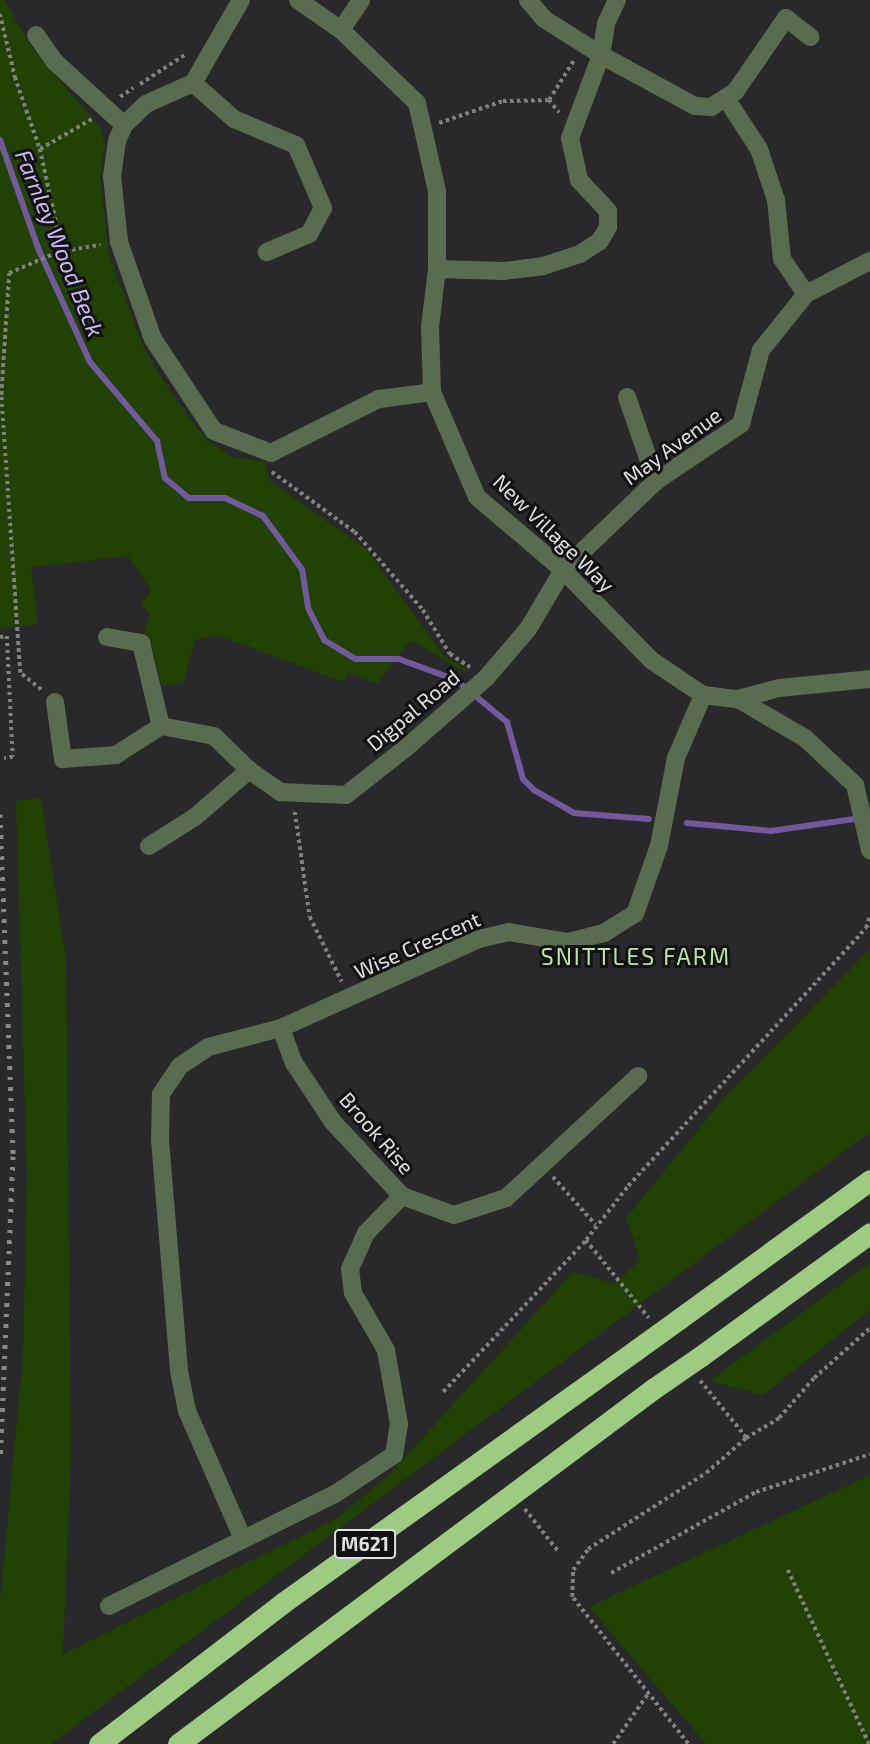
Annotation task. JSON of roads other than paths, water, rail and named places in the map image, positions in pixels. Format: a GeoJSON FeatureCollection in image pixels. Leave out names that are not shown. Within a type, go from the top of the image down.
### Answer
{"type":"FeatureCollection","features":[{"type":"Feature","properties":{"kind":"highway","name":"M621"},"geometry":{"type":"LineString","coordinates":[[99,1744],[284,1601],[870,1180]]}},
{"type":"Feature","properties":{"kind":"highway","name":"M621"},"geometry":{"type":"LineString","coordinates":[[178,1744],[653,1390],[698,1366],[870,1233]]}},
{"type":"Feature","properties":{"kind":"street"},"geometry":{"type":"LineString","coordinates":[[241,0],[192,83],[146,104],[124,125],[112,176],[119,242],[153,339],[214,431],[271,453],[379,399],[432,391]]}},
{"type":"Feature","properties":{"kind":"street","name":"New Village Way"},"geometry":{"type":"LineString","coordinates":[[298,0],[341,30],[417,103],[437,191],[437,269],[430,327],[432,391],[477,497],[562,570],[651,660],[704,695],[738,699],[779,688],[870,679]]}},
{"type":"Feature","properties":{"kind":"street"},"geometry":{"type":"LineString","coordinates":[[341,30],[361,0]]}},
{"type":"Feature","properties":{"kind":"street"},"geometry":{"type":"LineString","coordinates":[[528,0],[544,19],[583,45],[695,106],[711,107],[727,100],[786,18],[810,37]]}},
{"type":"Feature","properties":{"kind":"street"},"geometry":{"type":"LineString","coordinates":[[437,269],[543,266],[600,241],[608,227],[608,211],[579,180],[570,138],[601,55],[606,24],[617,0]]}},
{"type":"Feature","properties":{"kind":"street"},"geometry":{"type":"LineString","coordinates":[[36,35],[54,61],[124,125]]}},
{"type":"Feature","properties":{"kind":"street"},"geometry":{"type":"LineString","coordinates":[[192,83],[234,119],[296,145],[323,208],[309,234],[268,252]]}},
{"type":"Feature","properties":{"kind":"street"},"geometry":{"type":"LineString","coordinates":[[727,100],[759,149],[776,200],[782,259],[806,294]]}},
{"type":"Feature","properties":{"kind":"street","name":"May Avenue"},"geometry":{"type":"LineString","coordinates":[[562,570],[656,481],[741,424],[761,350],[806,294],[870,261]]}},
{"type":"Feature","properties":{"kind":"street"},"geometry":{"type":"LineString","coordinates":[[627,397],[656,481]]}},
{"type":"Feature","properties":{"kind":"street","name":"Digpal Road"},"geometry":{"type":"LineString","coordinates":[[161,726],[214,736],[249,770],[281,792],[346,795],[486,678],[528,629],[562,570]]}},
{"type":"Feature","properties":{"kind":"street"},"geometry":{"type":"LineString","coordinates":[[55,702],[63,759],[116,755],[161,726],[141,643],[107,637]]}},
{"type":"Feature","properties":{"kind":"street","name":"Wise Crescent"},"geometry":{"type":"LineString","coordinates":[[243,1539],[187,1411],[179,1371],[158,1109],[166,1085],[188,1058],[229,1038],[281,1028],[480,939],[509,932],[568,942],[604,933],[635,914],[659,846],[676,758],[704,695]]}},
{"type":"Feature","properties":{"kind":"street"},"geometry":{"type":"LineString","coordinates":[[738,699],[805,738],[855,785],[870,850]]}},
{"type":"Feature","properties":{"kind":"street"},"geometry":{"type":"LineString","coordinates":[[149,846],[195,817],[249,770]]}},
{"type":"Feature","properties":{"kind":"street","name":"Brook Rise"},"geometry":{"type":"LineString","coordinates":[[281,1028],[294,1063],[333,1122],[402,1196],[454,1215],[506,1198],[544,1167],[638,1076]]}},
{"type":"Feature","properties":{"kind":"street"},"geometry":{"type":"LineString","coordinates":[[108,1606],[362,1480],[394,1455],[399,1424],[386,1350],[353,1293],[350,1269],[366,1233],[402,1196]]}},
{"type":"Feature","properties":{"kind":"waterway","name":"Farnley Wood Beck"},"geometry":{"type":"LineString","coordinates":[[0,140],[38,248],[90,362],[157,441],[165,478],[189,498],[225,498],[263,516],[302,569],[308,608],[324,640],[356,659],[399,659],[456,680],[507,722],[523,779],[534,790],[574,813],[649,819]]}},
{"type":"Feature","properties":{"kind":"waterway","name":"Farnley Wood Beck"},"geometry":{"type":"LineString","coordinates":[[687,823],[771,831],[861,818]]}},
{"type":"Feature","properties":{"kind":"railway"},"geometry":{"type":"LineString","coordinates":[[0,814],[13,1156],[0,1460]]}},
{"type":"Feature","properties":{"kind":"district","name":"SNITTLES FARM"},"geometry":{"type":"Point","coordinates":[636,956]}}]}
